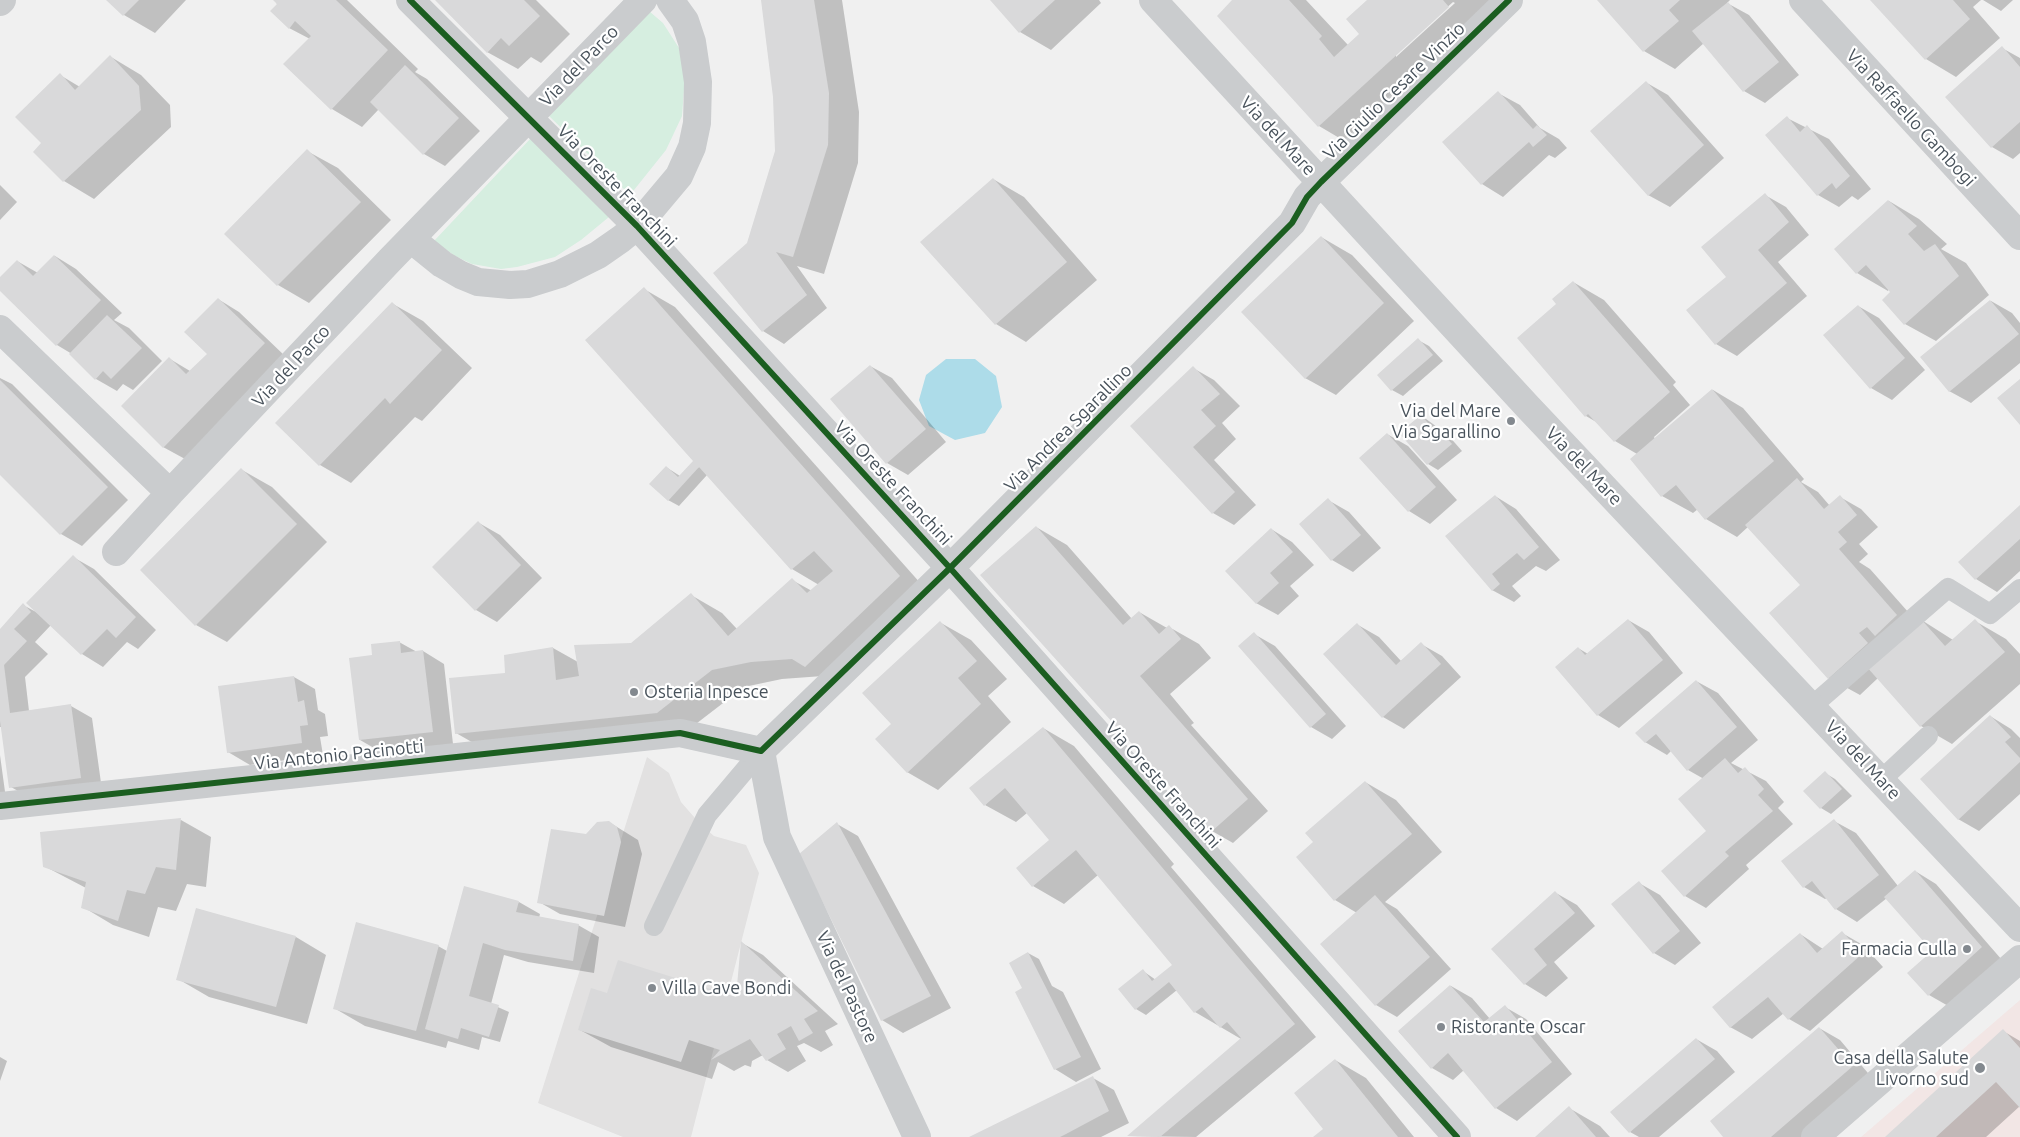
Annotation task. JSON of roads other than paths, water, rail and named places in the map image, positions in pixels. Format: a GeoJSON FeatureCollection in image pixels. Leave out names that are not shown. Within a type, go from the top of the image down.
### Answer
{"type":"FeatureCollection","features":[{"type":"Feature","properties":{"kind":"street","name":"Via Oreste Franchini"},"geometry":{"type":"LineString","coordinates":[[410,0],[637,226],[950,568],[1456,1137]]}},
{"type":"Feature","properties":{"kind":"street","name":"Via del Parco"},"geometry":{"type":"LineString","coordinates":[[116,552],[411,239],[522,111],[643,0]]}},
{"type":"Feature","properties":{"kind":"street"},"geometry":{"type":"LineString","coordinates":[[411,239],[442,264],[461,275],[478,282],[510,286],[528,284],[560,274],[598,255],[637,226],[679,176],[692,146],[697,123],[698,82],[692,42],[685,21],[670,0]]}},
{"type":"Feature","properties":{"kind":"street","name":"Via del Mare"},"geometry":{"type":"LineString","coordinates":[[1153,0],[1527,406],[2020,928]]}},
{"type":"Feature","properties":{"kind":"street","name":"Via Giulio Cesare Vinzio"},"geometry":{"type":"LineString","coordinates":[[1321,182],[1509,0]]}},
{"type":"Feature","properties":{"kind":"street","name":"Via Raffaello Gambogi"},"geometry":{"type":"LineString","coordinates":[[1802,0],[2020,236]]}},
{"type":"Feature","properties":{"kind":"street","name":"Via Andrea Sgarallino"},"geometry":{"type":"LineString","coordinates":[[761,751],[950,568],[1292,223],[1307,197],[1321,182]]}},
{"type":"Feature","properties":{"kind":"street"},"geometry":{"type":"LineString","coordinates":[[0,329],[170,493]]}},
{"type":"Feature","properties":{"kind":"street","name":"Via Antonio Pacinotti"},"geometry":{"type":"LineString","coordinates":[[0,806],[680,733],[761,751]]}},
{"type":"Feature","properties":{"kind":"street","name":"Via del Pastore"},"geometry":{"type":"LineString","coordinates":[[761,751],[778,837],[918,1137]]}},
{"type":"Feature","properties":{"kind":"street"},"geometry":{"type":"LineString","coordinates":[[1815,1137],[2020,958]]}},
{"type":"Feature","properties":{"kind":"lane"},"geometry":{"type":"LineString","coordinates":[[1812,706],[1948,588],[1990,614],[2020,589]]}},
{"type":"Feature","properties":{"kind":"lane"},"geometry":{"type":"LineString","coordinates":[[1880,780],[1928,736]]}},
{"type":"Feature","properties":{"kind":"lane"},"geometry":{"type":"LineString","coordinates":[[654,926],[707,815],[761,751]]}},
{"type":"Feature","properties":{"kind":"water"},"geometry":{"type":"Polygon","coordinates":[[[946,359],[975,359],[996,376],[1002,407],[985,433],[955,440],[929,426],[919,400],[926,375],[946,359]]]}},
{"type":"Feature","properties":{"kind":"place","name":"Via del Mare Via Sgarallino"},"geometry":{"type":"Point","coordinates":[1511,421]}},
{"type":"Feature","properties":{"kind":"place","name":"Osteria Inpesce"},"geometry":{"type":"Point","coordinates":[634,692]}},
{"type":"Feature","properties":{"kind":"place","name":"Farmacia Culla"},"geometry":{"type":"Point","coordinates":[1967,949]}},
{"type":"Feature","properties":{"kind":"place","name":"Villa Cave Bondi"},"geometry":{"type":"Point","coordinates":[652,988]}},
{"type":"Feature","properties":{"kind":"place","name":"Ristorante Oscar"},"geometry":{"type":"Point","coordinates":[1441,1027]}},
{"type":"Feature","properties":{"kind":"place","name":"Casa della Salute Livorno sud"},"geometry":{"type":"Point","coordinates":[1980,1068]}}]}
